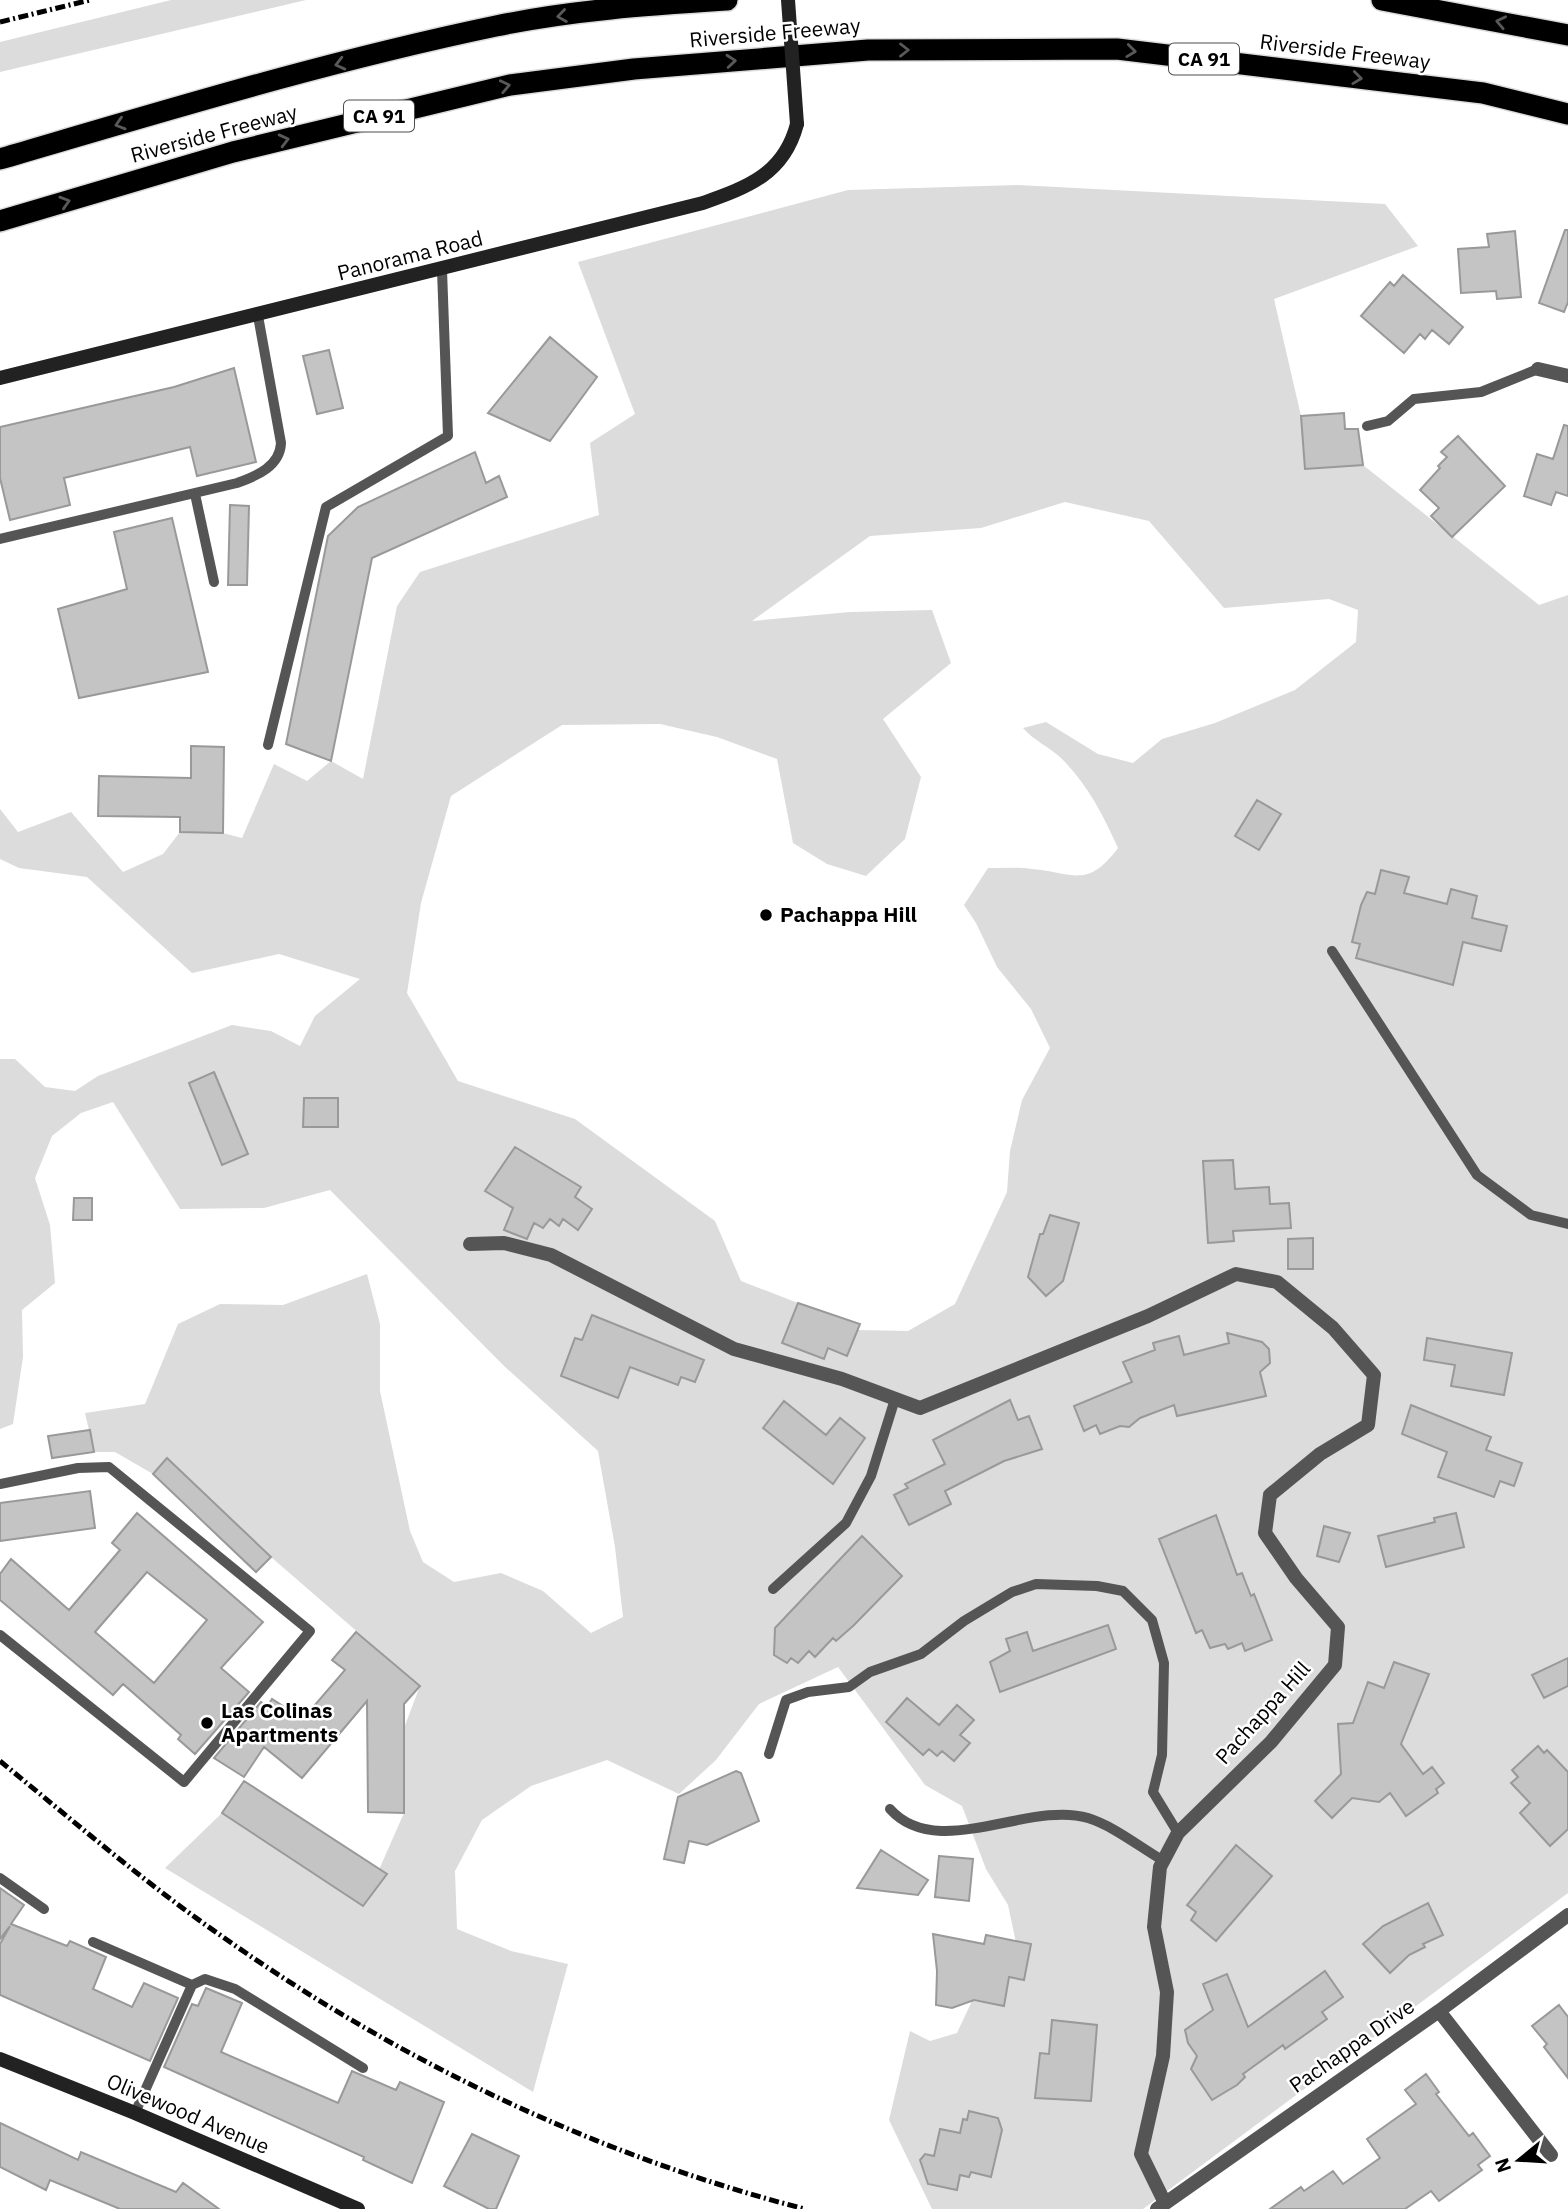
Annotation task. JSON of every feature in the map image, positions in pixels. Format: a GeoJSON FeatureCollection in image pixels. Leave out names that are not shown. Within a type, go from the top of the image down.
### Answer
{"type":"FeatureCollection","features":[{"type":"Feature","properties":{"kind":"highway","name":"Riverside Freeway"},"geometry":{"type":"LineString","coordinates":[[0,159],[217,95],[497,25],[629,6],[727,0]]}},
{"type":"Feature","properties":{"kind":"highway"},"geometry":{"type":"LineString","coordinates":[[1382,0],[1568,35]]}},
{"type":"Feature","properties":{"kind":"highway","name":"Riverside Freeway"},"geometry":{"type":"LineString","coordinates":[[0,221],[233,152],[510,85],[635,69],[869,50],[1117,49],[1483,93],[1568,114]]}},
{"type":"Feature","properties":{"kind":"street","name":"Panorama Road"},"geometry":{"type":"LineString","coordinates":[[0,378],[442,270],[703,203],[750,186],[790,149],[797,124],[788,0]]}},
{"type":"Feature","properties":{"kind":"street"},"geometry":{"type":"LineString","coordinates":[[1538,369],[1568,376]]}},
{"type":"Feature","properties":{"kind":"street","name":"Pachappa Hill"},"geometry":{"type":"LineString","coordinates":[[470,1244],[504,1243],[551,1255],[734,1349],[842,1379],[920,1408],[1141,1319],[1236,1274],[1277,1282],[1334,1328],[1374,1375],[1368,1425],[1320,1454],[1270,1495],[1265,1532],[1296,1578],[1338,1627],[1335,1665],[1271,1742],[1178,1833],[1160,1867],[1154,1927],[1167,1992],[1163,2056],[1141,2154],[1161,2206]]}},
{"type":"Feature","properties":{"kind":"street","name":"Pachappa Drive"},"geometry":{"type":"LineString","coordinates":[[1161,2206],[1439,2011],[1568,1915]]}},
{"type":"Feature","properties":{"kind":"street"},"geometry":{"type":"LineString","coordinates":[[1439,2011],[1551,2155]]}},
{"type":"Feature","properties":{"kind":"street","name":"Olivewood Avenue"},"geometry":{"type":"LineString","coordinates":[[0,2059],[135,2113],[359,2209]]}},
{"type":"Feature","properties":{"kind":"lane"},"geometry":{"type":"LineString","coordinates":[[268,745],[326,507],[448,436],[442,270]]}},
{"type":"Feature","properties":{"kind":"lane"},"geometry":{"type":"LineString","coordinates":[[0,540],[237,483],[260,473],[278,458],[281,451],[258,316]]}},
{"type":"Feature","properties":{"kind":"lane"},"geometry":{"type":"LineString","coordinates":[[1367,426],[1388,421],[1414,399],[1480,393],[1538,369]]}},
{"type":"Feature","properties":{"kind":"lane"},"geometry":{"type":"LineString","coordinates":[[195,494],[214,582]]}},
{"type":"Feature","properties":{"kind":"lane"},"geometry":{"type":"LineString","coordinates":[[1332,951],[1477,1175],[1531,1214],[1568,1224]]}},
{"type":"Feature","properties":{"kind":"lane"},"geometry":{"type":"LineString","coordinates":[[773,1589],[846,1523],[871,1476],[895,1399]]}},
{"type":"Feature","properties":{"kind":"lane"},"geometry":{"type":"LineString","coordinates":[[0,1483],[78,1468],[109,1467],[310,1631],[184,1782],[0,1635]]}},
{"type":"Feature","properties":{"kind":"lane"},"geometry":{"type":"LineString","coordinates":[[769,1754],[786,1700],[808,1692],[849,1687],[870,1672],[921,1654],[964,1621],[1012,1591],[1036,1584],[1097,1586],[1123,1591],[1152,1620],[1164,1663],[1162,1755],[1153,1792],[1178,1833]]}},
{"type":"Feature","properties":{"kind":"lane"},"geometry":{"type":"LineString","coordinates":[[890,1809],[915,1828],[970,1830],[1000,1822],[1073,1816],[1090,1818],[1164,1861]]}},
{"type":"Feature","properties":{"kind":"lane"},"geometry":{"type":"LineString","coordinates":[[0,1878],[44,1909]]}},
{"type":"Feature","properties":{"kind":"lane"},"geometry":{"type":"LineString","coordinates":[[93,1942],[192,1985]]}},
{"type":"Feature","properties":{"kind":"lane"},"geometry":{"type":"LineString","coordinates":[[135,2113],[192,1985],[205,1979],[235,1989],[363,2068]]}},
{"type":"Feature","properties":{"kind":"shaded area"},"geometry":{"type":"Polygon","coordinates":[[[171,0],[306,0],[0,72],[0,42],[171,0]]]}},
{"type":"Feature","properties":{"kind":"shaded area"},"geometry":{"type":"Polygon","coordinates":[[[1018,185],[1385,204],[1418,246],[1274,299],[1301,416],[1305,469],[1363,465],[1539,605],[1568,595],[1568,1893],[1143,2209],[932,2209],[889,2120],[910,2031],[930,2041],[957,2033],[972,2001],[1004,2006],[1009,1977],[1024,1980],[1008,1905],[986,1869],[962,1806],[925,1785],[838,1667],[759,1704],[716,1760],[679,1794],[607,1760],[531,1786],[482,1820],[455,1871],[457,1929],[511,1951],[568,1964],[533,2092],[165,1868],[222,1813],[363,1906],[404,1813],[404,1728],[420,1686],[271,1557],[167,1459],[153,1474],[115,1452],[94,1452],[85,1413],[145,1404],[178,1324],[220,1304],[283,1305],[367,1274],[380,1324],[380,1391],[410,1531],[423,1562],[454,1582],[501,1573],[543,1591],[591,1633],[623,1617],[615,1547],[598,1451],[504,1366],[330,1190],[264,1208],[180,1209],[113,1102],[81,1113],[52,1136],[35,1178],[50,1225],[55,1283],[22,1310],[23,1357],[13,1424],[0,1429],[0,1059],[15,1059],[45,1087],[75,1091],[98,1076],[232,1025],[271,1031],[300,1046],[315,1016],[360,979],[279,954],[192,973],[87,877],[19,868],[0,859],[0,809],[18,832],[71,812],[123,872],[163,854],[180,832],[223,833],[242,838],[274,764],[307,781],[331,761],[363,779],[397,606],[420,572],[599,515],[590,443],[635,414],[578,262],[848,190],[1018,185]],[[1065,502],[981,528],[870,536],[752,621],[850,612],[932,610],[951,663],[883,719],[921,777],[905,839],[866,876],[827,864],[793,843],[777,759],[717,737],[660,724],[562,725],[451,796],[421,903],[407,993],[458,1081],[575,1119],[715,1221],[741,1281],[798,1303],[783,1343],[823,1359],[828,1348],[847,1356],[858,1330],[908,1331],[955,1304],[1007,1192],[1010,1151],[1022,1100],[1050,1048],[1031,1009],[997,967],[976,923],[964,905],[988,868],[1027,868],[1070,875],[1089,874],[1107,861],[1118,848],[1101,812],[1080,779],[1057,755],[1023,728],[1046,722],[1098,754],[1133,763],[1162,739],[1215,723],[1295,690],[1356,642],[1358,610],[1329,599],[1224,608],[1149,521],[1065,502]]]}},
{"type":"Feature","properties":{"kind":"building"},"geometry":{"type":"Polygon","coordinates":[[[1565,230],[1568,230],[1568,302],[1564,312],[1539,303],[1565,230]]]}},
{"type":"Feature","properties":{"kind":"building"},"geometry":{"type":"Polygon","coordinates":[[[1515,231],[1521,297],[1497,299],[1496,291],[1461,293],[1458,249],[1489,247],[1487,234],[1515,231]]]}},
{"type":"Feature","properties":{"kind":"building"},"geometry":{"type":"Polygon","coordinates":[[[1403,275],[1463,327],[1449,344],[1432,330],[1425,339],[1420,334],[1404,353],[1361,316],[1390,282],[1394,286],[1403,275]]]}},
{"type":"Feature","properties":{"kind":"building"},"geometry":{"type":"Polygon","coordinates":[[[550,337],[597,377],[550,441],[488,413],[550,337]]]}},
{"type":"Feature","properties":{"kind":"building"},"geometry":{"type":"Polygon","coordinates":[[[329,350],[343,408],[317,414],[303,356],[329,350]]]}},
{"type":"Feature","properties":{"kind":"building"},"geometry":{"type":"Polygon","coordinates":[[[234,368],[256,462],[197,476],[190,447],[64,478],[70,505],[10,520],[0,478],[0,427],[174,387],[234,368]]]}},
{"type":"Feature","properties":{"kind":"building"},"geometry":{"type":"Polygon","coordinates":[[[1344,413],[1345,429],[1358,429],[1363,465],[1305,469],[1301,416],[1344,413]]]}},
{"type":"Feature","properties":{"kind":"building"},"geometry":{"type":"Polygon","coordinates":[[[1564,425],[1568,426],[1568,496],[1556,492],[1551,505],[1524,496],[1537,454],[1553,459],[1564,425]]]}},
{"type":"Feature","properties":{"kind":"building"},"geometry":{"type":"Polygon","coordinates":[[[1458,436],[1505,486],[1452,537],[1431,516],[1439,508],[1420,490],[1447,457],[1441,452],[1458,436]]]}},
{"type":"Feature","properties":{"kind":"building"},"geometry":{"type":"Polygon","coordinates":[[[475,452],[486,483],[499,476],[507,497],[372,558],[331,761],[286,744],[328,536],[358,507],[475,452]]]}},
{"type":"Feature","properties":{"kind":"building"},"geometry":{"type":"Polygon","coordinates":[[[230,505],[249,506],[247,585],[228,585],[230,505]]]}},
{"type":"Feature","properties":{"kind":"building"},"geometry":{"type":"Polygon","coordinates":[[[172,518],[208,672],[79,698],[58,609],[127,589],[114,532],[172,518]]]}},
{"type":"Feature","properties":{"kind":"building"},"geometry":{"type":"Polygon","coordinates":[[[191,746],[224,747],[223,833],[180,832],[180,817],[98,816],[99,776],[191,778],[191,746]]]}},
{"type":"Feature","properties":{"kind":"building"},"geometry":{"type":"Polygon","coordinates":[[[1257,800],[1281,814],[1259,850],[1235,836],[1257,800]]]}},
{"type":"Feature","properties":{"kind":"building"},"geometry":{"type":"Polygon","coordinates":[[[1381,870],[1409,877],[1404,893],[1447,904],[1451,889],[1477,896],[1472,918],[1507,926],[1501,951],[1463,942],[1453,985],[1356,958],[1360,944],[1352,942],[1361,905],[1367,892],[1375,894],[1381,870]]]}},
{"type":"Feature","properties":{"kind":"building"},"geometry":{"type":"Polygon","coordinates":[[[214,1072],[248,1154],[222,1165],[189,1083],[214,1072]]]}},
{"type":"Feature","properties":{"kind":"building"},"geometry":{"type":"Polygon","coordinates":[[[304,1098],[338,1098],[338,1127],[303,1127],[304,1098]]]}},
{"type":"Feature","properties":{"kind":"building"},"geometry":{"type":"Polygon","coordinates":[[[515,1147],[581,1187],[575,1197],[592,1209],[578,1230],[563,1219],[559,1226],[550,1219],[543,1228],[534,1223],[527,1239],[504,1230],[513,1208],[485,1191],[515,1147]]]}},
{"type":"Feature","properties":{"kind":"building"},"geometry":{"type":"Polygon","coordinates":[[[1233,1160],[1235,1189],[1269,1187],[1270,1204],[1289,1203],[1291,1228],[1233,1231],[1234,1241],[1208,1243],[1203,1161],[1233,1160]]]}},
{"type":"Feature","properties":{"kind":"building"},"geometry":{"type":"Polygon","coordinates":[[[74,1198],[92,1198],[92,1220],[73,1220],[74,1198]]]}},
{"type":"Feature","properties":{"kind":"building"},"geometry":{"type":"Polygon","coordinates":[[[1050,1215],[1079,1223],[1063,1281],[1046,1296],[1028,1277],[1040,1234],[1043,1234],[1050,1215]]]}},
{"type":"Feature","properties":{"kind":"building"},"geometry":{"type":"Polygon","coordinates":[[[1313,1238],[1313,1269],[1288,1269],[1288,1239],[1313,1238]]]}},
{"type":"Feature","properties":{"kind":"building"},"geometry":{"type":"Polygon","coordinates":[[[798,1303],[860,1324],[847,1356],[828,1348],[824,1359],[782,1343],[798,1303]]]}},
{"type":"Feature","properties":{"kind":"building"},"geometry":{"type":"Polygon","coordinates":[[[592,1315],[704,1360],[695,1382],[681,1377],[678,1385],[630,1367],[618,1398],[561,1376],[575,1338],[582,1340],[592,1315]]]}},
{"type":"Feature","properties":{"kind":"building"},"geometry":{"type":"Polygon","coordinates":[[[1227,1333],[1262,1342],[1269,1349],[1270,1363],[1260,1372],[1266,1396],[1177,1416],[1174,1405],[1140,1418],[1129,1427],[1120,1426],[1100,1434],[1096,1425],[1084,1431],[1074,1406],[1132,1382],[1123,1362],[1155,1350],[1153,1343],[1179,1336],[1184,1355],[1229,1343],[1227,1333]]]}},
{"type":"Feature","properties":{"kind":"building"},"geometry":{"type":"Polygon","coordinates":[[[1427,1338],[1512,1353],[1504,1395],[1451,1386],[1455,1365],[1424,1360],[1427,1338]]]}},
{"type":"Feature","properties":{"kind":"building"},"geometry":{"type":"Polygon","coordinates":[[[1010,1400],[1018,1420],[1029,1416],[1042,1449],[1004,1461],[945,1491],[951,1504],[909,1525],[894,1495],[908,1488],[905,1484],[945,1464],[933,1440],[1010,1400]]]}},
{"type":"Feature","properties":{"kind":"building"},"geometry":{"type":"Polygon","coordinates":[[[784,1401],[826,1435],[840,1418],[865,1438],[833,1484],[763,1428],[784,1401]]]}},
{"type":"Feature","properties":{"kind":"building"},"geometry":{"type":"Polygon","coordinates":[[[1411,1405],[1491,1437],[1486,1450],[1522,1463],[1514,1486],[1500,1481],[1494,1497],[1438,1477],[1447,1452],[1402,1434],[1411,1405]]]}},
{"type":"Feature","properties":{"kind":"building"},"geometry":{"type":"Polygon","coordinates":[[[90,1430],[94,1452],[52,1458],[48,1436],[90,1430]]]}},
{"type":"Feature","properties":{"kind":"building"},"geometry":{"type":"Polygon","coordinates":[[[167,1458],[271,1557],[256,1572],[153,1474],[167,1458]]]}},
{"type":"Feature","properties":{"kind":"building"},"geometry":{"type":"Polygon","coordinates":[[[90,1491],[95,1528],[0,1541],[0,1503],[90,1491]]]}},
{"type":"Feature","properties":{"kind":"building"},"geometry":{"type":"Polygon","coordinates":[[[137,1513],[263,1622],[221,1668],[249,1692],[195,1754],[178,1739],[181,1735],[123,1684],[113,1695],[0,1600],[0,1574],[11,1559],[69,1610],[120,1550],[112,1543],[137,1513]],[[147,1572],[95,1632],[154,1683],[207,1620],[147,1572]]]}},
{"type":"Feature","properties":{"kind":"building"},"geometry":{"type":"Polygon","coordinates":[[[1456,1513],[1464,1547],[1386,1567],[1378,1536],[1435,1522],[1434,1518],[1456,1513]]]}},
{"type":"Feature","properties":{"kind":"building"},"geometry":{"type":"Polygon","coordinates":[[[1216,1515],[1237,1575],[1242,1573],[1251,1596],[1254,1594],[1272,1640],[1245,1651],[1242,1643],[1228,1649],[1225,1644],[1210,1648],[1202,1630],[1196,1633],[1159,1539],[1216,1515]]]}},
{"type":"Feature","properties":{"kind":"building"},"geometry":{"type":"Polygon","coordinates":[[[1324,1526],[1350,1533],[1339,1562],[1317,1556],[1324,1526]]]}},
{"type":"Feature","properties":{"kind":"building"},"geometry":{"type":"Polygon","coordinates":[[[862,1536],[902,1576],[853,1626],[836,1641],[833,1638],[815,1657],[809,1651],[798,1663],[791,1658],[787,1663],[774,1655],[775,1628],[862,1536]]]}},
{"type":"Feature","properties":{"kind":"building"},"geometry":{"type":"Polygon","coordinates":[[[1108,1625],[1116,1649],[1000,1692],[990,1662],[1010,1651],[1006,1639],[1027,1632],[1033,1651],[1108,1625]]]}},
{"type":"Feature","properties":{"kind":"building"},"geometry":{"type":"Polygon","coordinates":[[[356,1632],[420,1686],[404,1704],[404,1813],[368,1812],[367,1701],[302,1778],[264,1747],[244,1777],[214,1758],[261,1702],[267,1707],[272,1699],[303,1719],[345,1670],[332,1660],[356,1632]]]}},
{"type":"Feature","properties":{"kind":"building"},"geometry":{"type":"Polygon","coordinates":[[[1568,1658],[1568,1686],[1544,1698],[1532,1675],[1568,1658]]]}},
{"type":"Feature","properties":{"kind":"building"},"geometry":{"type":"Polygon","coordinates":[[[1394,1662],[1429,1674],[1401,1744],[1423,1774],[1432,1767],[1444,1783],[1436,1789],[1438,1793],[1406,1816],[1390,1793],[1379,1802],[1352,1798],[1332,1818],[1315,1801],[1341,1774],[1338,1724],[1353,1723],[1368,1682],[1384,1688],[1394,1662]]]}},
{"type":"Feature","properties":{"kind":"building"},"geometry":{"type":"Polygon","coordinates":[[[907,1698],[939,1725],[957,1705],[974,1720],[960,1735],[970,1743],[954,1761],[942,1751],[937,1756],[929,1749],[923,1755],[886,1722],[907,1698]]]}},
{"type":"Feature","properties":{"kind":"building"},"geometry":{"type":"Polygon","coordinates":[[[1538,1746],[1544,1753],[1547,1750],[1568,1772],[1568,1829],[1550,1846],[1520,1813],[1530,1803],[1511,1783],[1518,1777],[1512,1770],[1538,1746]]]}},
{"type":"Feature","properties":{"kind":"building"},"geometry":{"type":"Polygon","coordinates":[[[736,1771],[741,1773],[759,1821],[707,1845],[689,1841],[684,1863],[664,1859],[678,1797],[736,1771]]]}},
{"type":"Feature","properties":{"kind":"building"},"geometry":{"type":"Polygon","coordinates":[[[244,1781],[387,1874],[363,1906],[222,1813],[244,1781]]]}},
{"type":"Feature","properties":{"kind":"building"},"geometry":{"type":"Polygon","coordinates":[[[1236,1845],[1272,1876],[1216,1941],[1191,1920],[1196,1912],[1187,1905],[1236,1845]]]}},
{"type":"Feature","properties":{"kind":"building"},"geometry":{"type":"Polygon","coordinates":[[[881,1850],[928,1880],[918,1895],[857,1888],[881,1850]]]}},
{"type":"Feature","properties":{"kind":"building"},"geometry":{"type":"Polygon","coordinates":[[[939,1856],[973,1859],[969,1901],[935,1897],[939,1856]]]}},
{"type":"Feature","properties":{"kind":"building"},"geometry":{"type":"Polygon","coordinates":[[[0,1888],[24,1905],[11,1924],[67,1946],[70,1941],[106,1957],[93,1989],[132,2007],[144,1983],[178,1998],[150,2061],[0,1995],[0,1944],[10,1926],[0,1939],[0,1888]]]}},
{"type":"Feature","properties":{"kind":"building"},"geometry":{"type":"Polygon","coordinates":[[[1428,1903],[1443,1935],[1423,1944],[1425,1947],[1409,1955],[1390,1973],[1363,1944],[1383,1926],[1428,1903]]]}},
{"type":"Feature","properties":{"kind":"building"},"geometry":{"type":"Polygon","coordinates":[[[933,1934],[984,1944],[986,1935],[1031,1944],[1024,1980],[1009,1977],[1004,2006],[974,2000],[952,2008],[936,2005],[937,1971],[933,1934]]]}},
{"type":"Feature","properties":{"kind":"building"},"geometry":{"type":"Polygon","coordinates":[[[1325,1971],[1343,1997],[1322,2012],[1327,2019],[1285,2049],[1283,2045],[1243,2074],[1245,2077],[1237,2085],[1212,2100],[1191,2069],[1197,2056],[1188,2043],[1185,2030],[1213,2010],[1203,1984],[1227,1974],[1248,2027],[1325,1971]]]}},
{"type":"Feature","properties":{"kind":"building"},"geometry":{"type":"Polygon","coordinates":[[[206,1988],[242,2003],[221,2052],[338,2103],[352,2071],[396,2090],[400,2082],[444,2102],[412,2183],[363,2160],[364,2157],[164,2067],[192,2004],[198,2006],[206,1988]]]}},
{"type":"Feature","properties":{"kind":"building"},"geometry":{"type":"Polygon","coordinates":[[[1559,2005],[1568,2017],[1568,2078],[1532,2026],[1559,2005]]]}},
{"type":"Feature","properties":{"kind":"building"},"geometry":{"type":"Polygon","coordinates":[[[1052,2020],[1097,2025],[1091,2101],[1035,2098],[1040,2053],[1049,2054],[1052,2020]]]}},
{"type":"Feature","properties":{"kind":"building"},"geometry":{"type":"Polygon","coordinates":[[[1426,2074],[1439,2092],[1436,2094],[1469,2136],[1473,2133],[1490,2156],[1478,2165],[1482,2170],[1439,2201],[1431,2191],[1405,2209],[1270,2209],[1301,2187],[1304,2191],[1333,2171],[1343,2184],[1380,2158],[1367,2139],[1416,2104],[1405,2090],[1426,2074]]]}},
{"type":"Feature","properties":{"kind":"building"},"geometry":{"type":"Polygon","coordinates":[[[969,2111],[998,2118],[1002,2130],[991,2177],[971,2172],[969,2177],[960,2175],[957,2190],[928,2184],[920,2160],[925,2154],[934,2156],[940,2129],[960,2133],[963,2119],[967,2120],[969,2111]]]}},
{"type":"Feature","properties":{"kind":"building"},"geometry":{"type":"Polygon","coordinates":[[[0,2123],[78,2160],[81,2152],[176,2192],[183,2183],[219,2209],[120,2209],[50,2180],[46,2190],[0,2167],[0,2123]]]}},
{"type":"Feature","properties":{"kind":"building"},"geometry":{"type":"Polygon","coordinates":[[[472,2134],[519,2156],[496,2209],[489,2209],[444,2186],[472,2134]]]}},
{"type":"Feature","properties":{"kind":"railway"},"geometry":{"type":"LineString","coordinates":[[0,22],[90,0]]}},
{"type":"Feature","properties":{"kind":"railway"},"geometry":{"type":"LineString","coordinates":[[0,1761],[192,1915],[287,1980],[357,2023],[500,2099],[574,2132],[727,2187],[805,2209]]}},
{"type":"Feature","properties":{"kind":"place","name":"Pachappa Hill"},"geometry":{"type":"Point","coordinates":[766,915]}},
{"type":"Feature","properties":{"kind":"place","name":"Las Colinas Apartments"},"geometry":{"type":"Point","coordinates":[207,1723]}}]}
